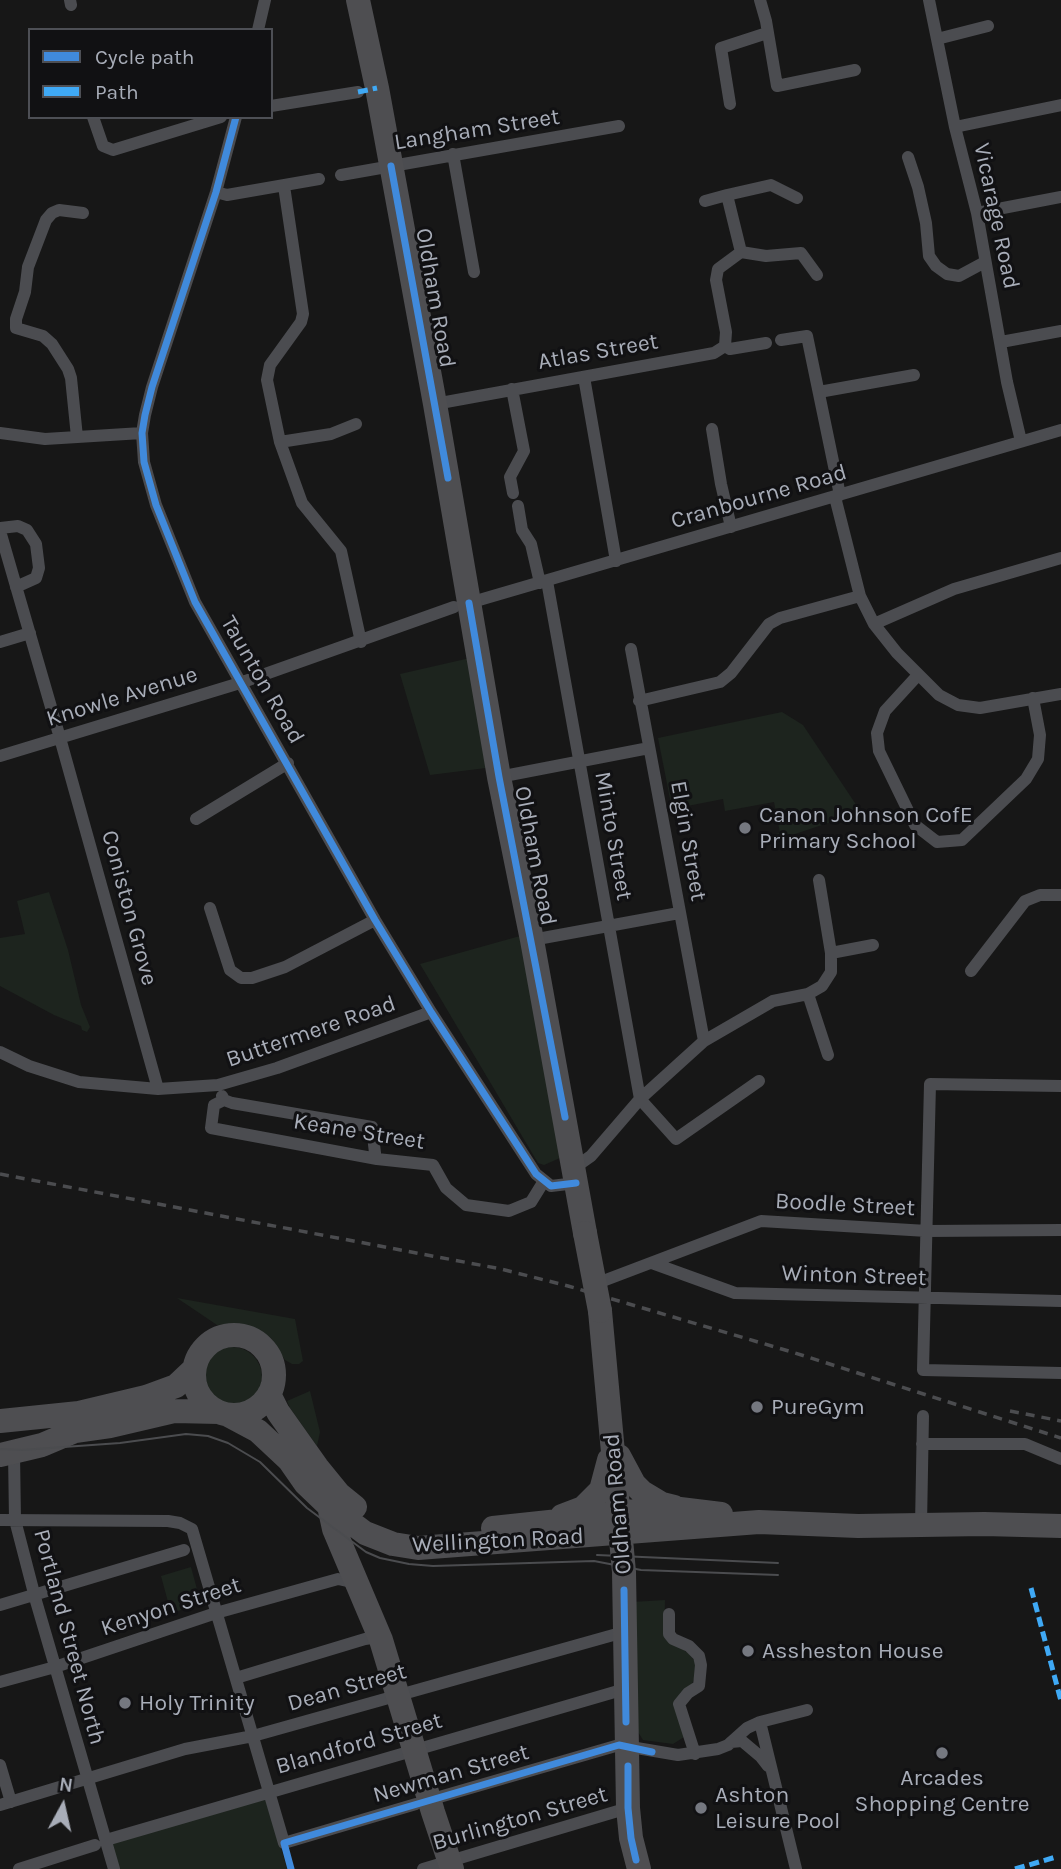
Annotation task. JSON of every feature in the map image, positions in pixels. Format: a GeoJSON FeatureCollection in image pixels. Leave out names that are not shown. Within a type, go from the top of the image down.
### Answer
{"type":"FeatureCollection","features":[{"type":"Feature","properties":{"kind":"highway","name":"Oldham Road"},"geometry":{"type":"LineString","coordinates":[[358,0],[435,404],[462,605],[532,940],[600,1311],[624,1572],[628,1808],[631,1838],[639,1869]]}},
{"type":"Feature","properties":{"kind":"highway"},"geometry":{"type":"LineString","coordinates":[[110,1426],[174,1411],[224,1413],[251,1411],[269,1394],[273,1377],[270,1359],[258,1344],[243,1337],[224,1337],[213,1341],[199,1355],[194,1369],[195,1386],[210,1407],[224,1413],[258,1431],[289,1460],[305,1483]]}},
{"type":"Feature","properties":{"kind":"highway"},"geometry":{"type":"LineString","coordinates":[[0,1421],[79,1413],[146,1397],[176,1386],[194,1369]]}},
{"type":"Feature","properties":{"kind":"highway"},"geometry":{"type":"LineString","coordinates":[[269,1394],[278,1412],[317,1468],[340,1494],[363,1514],[372,1528]]}},
{"type":"Feature","properties":{"kind":"highway"},"geometry":{"type":"LineString","coordinates":[[7,1454],[75,1431],[180,1419],[209,1422],[231,1428],[256,1441],[329,1506],[372,1528]]}},
{"type":"Feature","properties":{"kind":"highway"},"geometry":{"type":"LineString","coordinates":[[613,1446],[634,1484],[679,1518],[644,1545],[624,1572]]}},
{"type":"Feature","properties":{"kind":"highway"},"geometry":{"type":"LineString","coordinates":[[545,1522],[583,1508],[601,1490],[613,1446]]}},
{"type":"Feature","properties":{"kind":"highway"},"geometry":{"type":"LineString","coordinates":[[329,1506],[334,1529],[381,1640],[414,1750],[422,1802],[451,1865]]}},
{"type":"Feature","properties":{"kind":"highway","name":"Wellington Road"},"geometry":{"type":"LineString","coordinates":[[372,1528],[414,1533],[545,1522],[621,1522],[716,1513],[759,1522],[858,1526],[1061,1526]]}},
{"type":"Feature","properties":{"kind":"highway","name":"Wellington Road"},"geometry":{"type":"LineString","coordinates":[[372,1528],[393,1544],[418,1548],[591,1537],[621,1522]]}},
{"type":"Feature","properties":{"kind":"highway"},"geometry":{"type":"LineString","coordinates":[[353,1573],[372,1528]]}},
{"type":"Feature","properties":{"kind":"street"},"geometry":{"type":"LineString","coordinates":[[258,28],[265,0]]}},
{"type":"Feature","properties":{"kind":"street"},"geometry":{"type":"LineString","coordinates":[[760,0],[777,86],[855,70]]}},
{"type":"Feature","properties":{"kind":"street","name":"Vicarage Road"},"geometry":{"type":"LineString","coordinates":[[929,0],[955,127],[977,213],[1007,382],[1021,441]]}},
{"type":"Feature","properties":{"kind":"street"},"geometry":{"type":"LineString","coordinates":[[937,39],[988,26]]}},
{"type":"Feature","properties":{"kind":"street"},"geometry":{"type":"LineString","coordinates":[[730,104],[721,48],[767,33]]}},
{"type":"Feature","properties":{"kind":"street"},"geometry":{"type":"LineString","coordinates":[[273,106],[358,92]]}},
{"type":"Feature","properties":{"kind":"street"},"geometry":{"type":"LineString","coordinates":[[955,127],[1061,105]]}},
{"type":"Feature","properties":{"kind":"street"},"geometry":{"type":"LineString","coordinates":[[94,119],[103,146],[113,150],[214,119]]}},
{"type":"Feature","properties":{"kind":"street","name":"Taunton Road"},"geometry":{"type":"LineString","coordinates":[[235,119],[216,192],[152,387],[142,433],[144,462],[156,505],[195,602],[375,920],[431,1012],[536,1174],[544,1181]]}},
{"type":"Feature","properties":{"kind":"street","name":"Langham Street"},"geometry":{"type":"LineString","coordinates":[[341,175],[620,126]]}},
{"type":"Feature","properties":{"kind":"street"},"geometry":{"type":"LineString","coordinates":[[453,154],[474,272]]}},
{"type":"Feature","properties":{"kind":"street"},"geometry":{"type":"LineString","coordinates":[[908,157],[926,223],[929,256],[936,266],[947,274],[959,276],[985,262]]}},
{"type":"Feature","properties":{"kind":"street"},"geometry":{"type":"LineString","coordinates":[[216,192],[227,195],[319,178]]}},
{"type":"Feature","properties":{"kind":"street"},"geometry":{"type":"LineString","coordinates":[[705,201],[771,185],[797,198]]}},
{"type":"Feature","properties":{"kind":"street"},"geometry":{"type":"LineString","coordinates":[[284,186],[303,314],[301,322],[268,371],[267,380],[280,442],[302,503],[341,551],[361,642]]}},
{"type":"Feature","properties":{"kind":"street"},"geometry":{"type":"LineString","coordinates":[[727,195],[741,251]]}},
{"type":"Feature","properties":{"kind":"street"},"geometry":{"type":"LineString","coordinates":[[977,213],[1061,197]]}},
{"type":"Feature","properties":{"kind":"street"},"geometry":{"type":"LineString","coordinates":[[77,437],[68,369],[51,344],[36,333],[16,328],[16,319],[28,267],[46,220],[59,210],[83,213]]}},
{"type":"Feature","properties":{"kind":"street"},"geometry":{"type":"LineString","coordinates":[[725,345],[726,332],[716,280],[718,269],[741,251],[766,256],[801,253],[817,275]]}},
{"type":"Feature","properties":{"kind":"street"},"geometry":{"type":"LineString","coordinates":[[1001,342],[1061,331]]}},
{"type":"Feature","properties":{"kind":"street"},"geometry":{"type":"LineString","coordinates":[[780,340],[807,336],[860,596],[874,624],[897,653],[939,695],[958,705],[980,708],[1061,694]]}},
{"type":"Feature","properties":{"kind":"street","name":"Atlas Street"},"geometry":{"type":"LineString","coordinates":[[435,404],[714,352],[725,345],[730,349],[766,343]]}},
{"type":"Feature","properties":{"kind":"street"},"geometry":{"type":"LineString","coordinates":[[819,392],[914,375]]}},
{"type":"Feature","properties":{"kind":"street"},"geometry":{"type":"LineString","coordinates":[[584,377],[616,561]]}},
{"type":"Feature","properties":{"kind":"street"},"geometry":{"type":"LineString","coordinates":[[512,389],[524,451],[510,477],[513,493]]}},
{"type":"Feature","properties":{"kind":"street"},"geometry":{"type":"LineString","coordinates":[[280,442],[331,434],[356,424]]}},
{"type":"Feature","properties":{"kind":"street"},"geometry":{"type":"LineString","coordinates":[[712,429],[731,527]]}},
{"type":"Feature","properties":{"kind":"street","name":"Cranbourne Road"},"geometry":{"type":"LineString","coordinates":[[462,605],[1061,430]]}},
{"type":"Feature","properties":{"kind":"street"},"geometry":{"type":"LineString","coordinates":[[0,433],[45,439],[142,433]]}},
{"type":"Feature","properties":{"kind":"street","name":"Minto Street"},"geometry":{"type":"LineString","coordinates":[[518,506],[523,530],[531,544],[543,582],[640,1099]]}},
{"type":"Feature","properties":{"kind":"street"},"geometry":{"type":"LineString","coordinates":[[0,529],[19,526],[27,530],[36,544],[39,568],[36,578],[16,587]]}},
{"type":"Feature","properties":{"kind":"street","name":"Coniston Grove"},"geometry":{"type":"LineString","coordinates":[[0,529],[158,1089]]}},
{"type":"Feature","properties":{"kind":"street"},"geometry":{"type":"LineString","coordinates":[[874,624],[954,589],[1061,558]]}},
{"type":"Feature","properties":{"kind":"street"},"geometry":{"type":"LineString","coordinates":[[639,701],[720,681],[732,674],[769,624],[780,618],[860,596]]}},
{"type":"Feature","properties":{"kind":"street","name":"Knowle Avenue"},"geometry":{"type":"LineString","coordinates":[[0,756],[240,683],[462,605]]}},
{"type":"Feature","properties":{"kind":"street"},"geometry":{"type":"LineString","coordinates":[[0,642],[30,633]]}},
{"type":"Feature","properties":{"kind":"street","name":"Elgin Street"},"geometry":{"type":"LineString","coordinates":[[631,649],[704,1041]]}},
{"type":"Feature","properties":{"kind":"street"},"geometry":{"type":"LineString","coordinates":[[918,675],[885,711],[877,733],[879,751],[915,825],[937,842],[962,840],[1027,779],[1038,759],[1040,735],[1033,698]]}},
{"type":"Feature","properties":{"kind":"street"},"geometry":{"type":"LineString","coordinates":[[499,777],[649,748]]}},
{"type":"Feature","properties":{"kind":"street"},"geometry":{"type":"LineString","coordinates":[[196,819],[288,763]]}},
{"type":"Feature","properties":{"kind":"street"},"geometry":{"type":"LineString","coordinates":[[544,1181],[551,1186],[575,1175],[640,1099],[704,1041],[773,1001],[808,994],[822,986],[831,972],[831,953],[819,880]]}},
{"type":"Feature","properties":{"kind":"street"},"geometry":{"type":"LineString","coordinates":[[971,971],[1026,901],[1040,895],[1061,895]]}},
{"type":"Feature","properties":{"kind":"street"},"geometry":{"type":"LineString","coordinates":[[210,908],[230,970],[241,978],[252,978],[285,967],[375,920]]}},
{"type":"Feature","properties":{"kind":"street"},"geometry":{"type":"LineString","coordinates":[[532,940],[680,913]]}},
{"type":"Feature","properties":{"kind":"street"},"geometry":{"type":"LineString","coordinates":[[831,953],[873,945]]}},
{"type":"Feature","properties":{"kind":"street"},"geometry":{"type":"LineString","coordinates":[[808,994],[828,1055]]}},
{"type":"Feature","properties":{"kind":"street","name":"Buttermere Road"},"geometry":{"type":"LineString","coordinates":[[0,1052],[29,1066],[79,1082],[158,1089],[218,1085],[277,1068],[431,1012]]}},
{"type":"Feature","properties":{"kind":"street"},"geometry":{"type":"LineString","coordinates":[[640,1099],[676,1139],[759,1081]]}},
{"type":"Feature","properties":{"kind":"street"},"geometry":{"type":"LineString","coordinates":[[1061,1086],[930,1084],[923,1370],[1061,1373]]}},
{"type":"Feature","properties":{"kind":"street"},"geometry":{"type":"LineString","coordinates":[[218,1085],[224,1100],[372,1128],[376,1153]]}},
{"type":"Feature","properties":{"kind":"street","name":"Keane Street"},"geometry":{"type":"LineString","coordinates":[[224,1100],[214,1105],[211,1128],[377,1159],[433,1165],[446,1188],[466,1205],[509,1210],[531,1202],[544,1181]]}},
{"type":"Feature","properties":{"kind":"street","name":"Boodle Street"},"geometry":{"type":"LineString","coordinates":[[595,1284],[761,1221],[927,1231],[1061,1230]]}},
{"type":"Feature","properties":{"kind":"street","name":"Winton Street"},"geometry":{"type":"LineString","coordinates":[[652,1263],[735,1293],[1061,1301]]}},
{"type":"Feature","properties":{"kind":"street"},"geometry":{"type":"LineString","coordinates":[[921,1525],[923,1416]]}},
{"type":"Feature","properties":{"kind":"street"},"geometry":{"type":"LineString","coordinates":[[922,1444],[1025,1444],[1061,1459]]}},
{"type":"Feature","properties":{"kind":"street","name":"Portland Street North"},"geometry":{"type":"LineString","coordinates":[[7,1454],[15,1520],[87,1779],[100,1843],[114,1869]]}},
{"type":"Feature","properties":{"kind":"street"},"geometry":{"type":"LineString","coordinates":[[0,1520],[168,1521],[180,1523],[192,1530],[269,1793]]}},
{"type":"Feature","properties":{"kind":"street"},"geometry":{"type":"LineString","coordinates":[[0,1605],[176,1549]]}},
{"type":"Feature","properties":{"kind":"street","name":"Kenyon Street"},"geometry":{"type":"LineString","coordinates":[[0,1682],[55,1667],[216,1613],[353,1573]]}},
{"type":"Feature","properties":{"kind":"street"},"geometry":{"type":"LineString","coordinates":[[669,1614],[669,1634],[673,1639],[689,1646],[699,1656],[701,1665],[699,1686],[688,1693],[679,1704],[695,1754]]}},
{"type":"Feature","properties":{"kind":"street","name":"Dean Street"},"geometry":{"type":"LineString","coordinates":[[6,1804],[185,1749],[253,1736],[624,1632]]}},
{"type":"Feature","properties":{"kind":"street"},"geometry":{"type":"LineString","coordinates":[[236,1678],[365,1639],[381,1640]]}},
{"type":"Feature","properties":{"kind":"street","name":"Blandford Street"},"geometry":{"type":"LineString","coordinates":[[27,1868],[100,1843],[625,1689]]}},
{"type":"Feature","properties":{"kind":"street"},"geometry":{"type":"LineString","coordinates":[[628,1746],[659,1753],[695,1754],[718,1749],[760,1722],[807,1710]]}},
{"type":"Feature","properties":{"kind":"street"},"geometry":{"type":"LineString","coordinates":[[760,1722],[796,1869]]}},
{"type":"Feature","properties":{"kind":"street"},"geometry":{"type":"LineString","coordinates":[[731,1742],[742,1741],[761,1757],[770,1769]]}},
{"type":"Feature","properties":{"kind":"street","name":"Newman Street"},"geometry":{"type":"LineString","coordinates":[[269,1793],[284,1843],[606,1748],[628,1746]]}},
{"type":"Feature","properties":{"kind":"street"},"geometry":{"type":"LineString","coordinates":[[0,1765],[6,1804]]}},
{"type":"Feature","properties":{"kind":"street","name":"Burlington Street"},"geometry":{"type":"LineString","coordinates":[[423,1869],[451,1865],[628,1808]]}},
{"type":"Feature","properties":{"kind":"shaded area"},"geometry":{"type":"Polygon","coordinates":[[[470,658],[486,768],[430,775],[400,674],[470,658]]]}},
{"type":"Feature","properties":{"kind":"shaded area"},"geometry":{"type":"Polygon","coordinates":[[[782,712],[803,725],[861,812],[768,843],[766,836],[780,833],[774,802],[725,811],[723,799],[672,809],[658,738],[782,712]]]}},
{"type":"Feature","properties":{"kind":"shaded area"},"geometry":{"type":"Polygon","coordinates":[[[49,892],[68,950],[81,1005],[90,1027],[87,1032],[82,1030],[81,1026],[0,986],[0,938],[25,934],[17,901],[49,892]]]}},
{"type":"Feature","properties":{"kind":"shaded area"},"geometry":{"type":"Polygon","coordinates":[[[520,936],[560,1158],[544,1165],[538,1163],[420,964],[520,936]]]}},
{"type":"Feature","properties":{"kind":"shaded area"},"geometry":{"type":"Polygon","coordinates":[[[177,1298],[295,1319],[303,1361],[292,1364],[285,1360],[271,1338],[254,1328],[236,1324],[217,1325],[177,1298]]]}},
{"type":"Feature","properties":{"kind":"shaded area"},"geometry":{"type":"Polygon","coordinates":[[[232,1347],[244,1349],[257,1360],[262,1377],[260,1389],[249,1402],[232,1407],[220,1405],[207,1394],[202,1377],[204,1365],[215,1352],[232,1347]]]}},
{"type":"Feature","properties":{"kind":"shaded area"},"geometry":{"type":"Polygon","coordinates":[[[310,1391],[320,1432],[317,1446],[287,1401],[310,1391]]]}},
{"type":"Feature","properties":{"kind":"shaded area"},"geometry":{"type":"Polygon","coordinates":[[[191,1567],[201,1604],[171,1613],[161,1576],[191,1567]]]}},
{"type":"Feature","properties":{"kind":"shaded area"},"geometry":{"type":"Polygon","coordinates":[[[665,1600],[664,1634],[695,1661],[696,1673],[691,1687],[680,1693],[684,1737],[673,1744],[643,1740],[638,1732],[632,1602],[665,1600]]]}},
{"type":"Feature","properties":{"kind":"shaded area"},"geometry":{"type":"Polygon","coordinates":[[[267,1797],[287,1869],[116,1869],[109,1842],[267,1797]]]}},
{"type":"Feature","properties":{"kind":"tram line"},"geometry":{"type":"LineString","coordinates":[[0,1449],[120,1443],[186,1434],[208,1436],[228,1443],[260,1462],[307,1508],[366,1552],[409,1564],[433,1566],[594,1561],[641,1570],[778,1575]]}},
{"type":"Feature","properties":{"kind":"tram line"},"geometry":{"type":"LineString","coordinates":[[597,1555],[778,1563]]}},
{"type":"Feature","properties":{"kind":"railway"},"geometry":{"type":"LineString","coordinates":[[0,1174],[501,1269],[792,1352],[1061,1438]]}},
{"type":"Feature","properties":{"kind":"railway"},"geometry":{"type":"LineString","coordinates":[[1010,1411],[1061,1421]]}},
{"type":"Feature","properties":{"kind":"marked path"},"geometry":{"type":"LineString","coordinates":[[358,92],[377,88]]}},
{"type":"Feature","properties":{"kind":"marked path"},"geometry":{"type":"LineString","coordinates":[[1031,1588],[1061,1701]]}},
{"type":"Feature","properties":{"kind":"marked path"},"geometry":{"type":"LineString","coordinates":[[1015,1869],[1056,1857]]}},
{"type":"Feature","properties":{"kind":"cycle path"},"geometry":{"type":"LineString","coordinates":[[235,119],[216,192],[145,415],[142,433],[144,462],[156,505],[195,602],[375,920],[431,1012],[536,1174],[551,1186],[576,1183]]}},
{"type":"Feature","properties":{"kind":"cycle path"},"geometry":{"type":"LineString","coordinates":[[391,166],[448,478]]}},
{"type":"Feature","properties":{"kind":"cycle path"},"geometry":{"type":"LineString","coordinates":[[469,603],[499,777],[565,1117]]}},
{"type":"Feature","properties":{"kind":"cycle path"},"geometry":{"type":"LineString","coordinates":[[624,1590],[626,1722]]}},
{"type":"Feature","properties":{"kind":"cycle path"},"geometry":{"type":"LineString","coordinates":[[291,1869],[284,1843],[619,1745],[652,1752]]}},
{"type":"Feature","properties":{"kind":"cycle path"},"geometry":{"type":"LineString","coordinates":[[628,1766],[628,1808],[636,1860]]}},
{"type":"Feature","properties":{"kind":"place","name":"Canon Johnson CofE Primary School"},"geometry":{"type":"Point","coordinates":[745,828]}},
{"type":"Feature","properties":{"kind":"place","name":"PureGym"},"geometry":{"type":"Point","coordinates":[757,1407]}},
{"type":"Feature","properties":{"kind":"place","name":"Assheston House"},"geometry":{"type":"Point","coordinates":[748,1651]}},
{"type":"Feature","properties":{"kind":"place","name":"Holy Trinity"},"geometry":{"type":"Point","coordinates":[125,1703]}},
{"type":"Feature","properties":{"kind":"place","name":"Arcades Shopping Centre"},"geometry":{"type":"Point","coordinates":[942,1753]}},
{"type":"Feature","properties":{"kind":"place","name":"Ashton Leisure Pool"},"geometry":{"type":"Point","coordinates":[701,1808]}}]}
